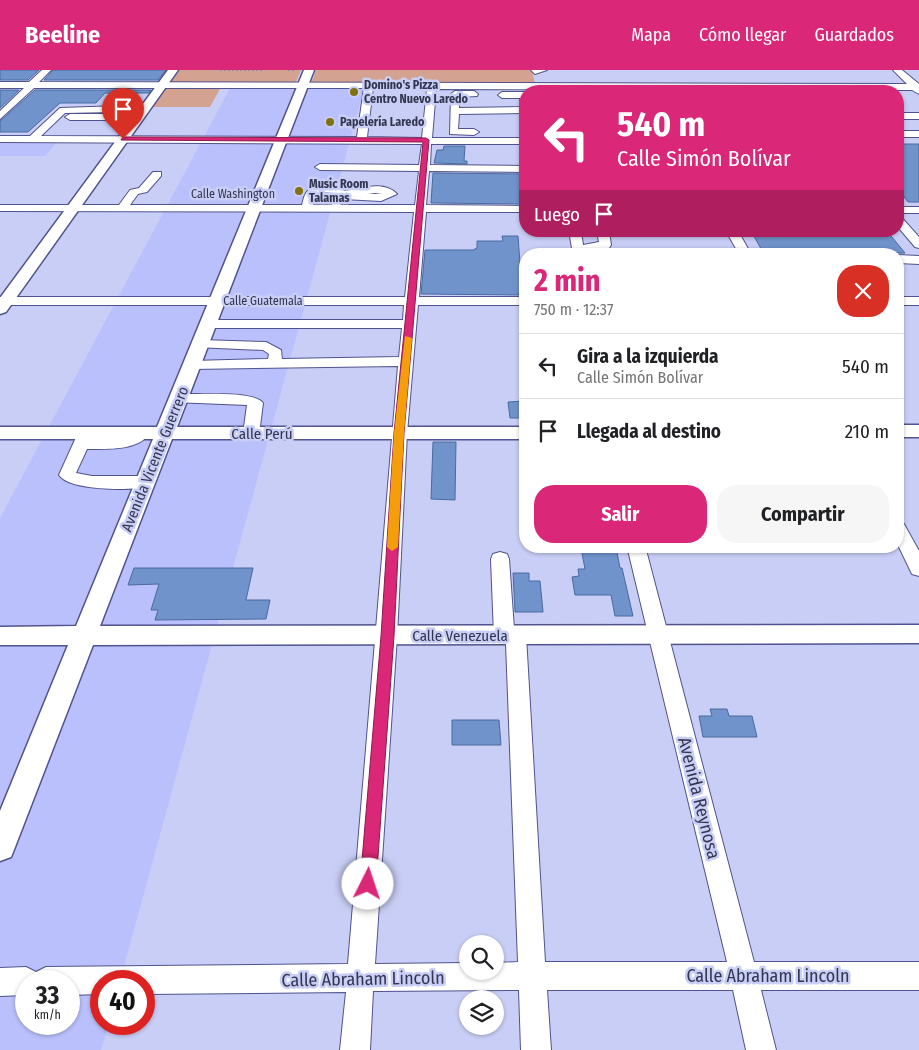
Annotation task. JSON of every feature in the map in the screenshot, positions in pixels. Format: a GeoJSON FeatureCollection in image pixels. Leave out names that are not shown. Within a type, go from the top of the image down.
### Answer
{"type":"FeatureCollection","features":[{"type":"Feature","properties":{"kind":"main road"},"geometry":{"type":"LineString","coordinates":[[2,304],[173,70]]}},
{"type":"Feature","properties":{"kind":"main road","name":"Avenida Vicente Guerrero"},"geometry":{"type":"LineString","coordinates":[[0,847],[306,78]]}},
{"type":"Feature","properties":{"kind":"main road"},"geometry":{"type":"LineString","coordinates":[[904,431],[919,431]]}},
{"type":"Feature","properties":{"kind":"main road","name":"Calle Perú"},"geometry":{"type":"LineString","coordinates":[[0,433],[84,439],[141,434],[519,433]]}},
{"type":"Feature","properties":{"kind":"main road","name":"Calle Venezuela"},"geometry":{"type":"LineString","coordinates":[[0,636],[919,634]]}},
{"type":"Feature","properties":{"kind":"street"},"geometry":{"type":"LineString","coordinates":[[0,116],[48,70]]}},
{"type":"Feature","properties":{"kind":"street"},"geometry":{"type":"LineString","coordinates":[[538,70],[539,85]]}},
{"type":"Feature","properties":{"kind":"street"},"geometry":{"type":"LineString","coordinates":[[897,70],[918,88]]}},
{"type":"Feature","properties":{"kind":"street"},"geometry":{"type":"LineString","coordinates":[[91,85],[102,73]]}},
{"type":"Feature","properties":{"kind":"street"},"geometry":{"type":"LineString","coordinates":[[778,75],[785,85]]}},
{"type":"Feature","properties":{"kind":"street"},"geometry":{"type":"LineString","coordinates":[[0,85],[162,85],[306,78],[369,85],[519,88]]}},
{"type":"Feature","properties":{"kind":"street"},"geometry":{"type":"LineString","coordinates":[[572,85],[604,82],[654,85]]}},
{"type":"Feature","properties":{"kind":"street"},"geometry":{"type":"LineString","coordinates":[[100,109],[121,85]]}},
{"type":"Feature","properties":{"kind":"street"},"geometry":{"type":"LineString","coordinates":[[362,140],[369,85]]}},
{"type":"Feature","properties":{"kind":"street"},"geometry":{"type":"LineString","coordinates":[[355,1050],[387,636],[399,433],[432,86]]}},
{"type":"Feature","properties":{"kind":"street"},"geometry":{"type":"LineString","coordinates":[[904,88],[918,88]]}},
{"type":"Feature","properties":{"kind":"street"},"geometry":{"type":"LineString","coordinates":[[519,95],[455,94],[453,132],[519,132]]}},
{"type":"Feature","properties":{"kind":"street"},"geometry":{"type":"LineString","coordinates":[[70,117],[113,117],[120,109]]}},
{"type":"Feature","properties":{"kind":"street"},"geometry":{"type":"LineString","coordinates":[[32,139],[63,110],[145,109]]}},
{"type":"Feature","properties":{"kind":"street"},"geometry":{"type":"LineString","coordinates":[[454,111],[519,110]]}},
{"type":"Feature","properties":{"kind":"street"},"geometry":{"type":"LineString","coordinates":[[904,116],[919,116]]}},
{"type":"Feature","properties":{"kind":"street"},"geometry":{"type":"LineString","coordinates":[[904,134],[919,134]]}},
{"type":"Feature","properties":{"kind":"street"},"geometry":{"type":"LineString","coordinates":[[0,139],[519,141]]}},
{"type":"Feature","properties":{"kind":"street"},"geometry":{"type":"LineString","coordinates":[[904,142],[919,142]]}},
{"type":"Feature","properties":{"kind":"street"},"geometry":{"type":"LineString","coordinates":[[482,169],[482,148],[519,148]]}},
{"type":"Feature","properties":{"kind":"street"},"geometry":{"type":"LineString","coordinates":[[320,167],[519,169]]}},
{"type":"Feature","properties":{"kind":"street"},"geometry":{"type":"LineString","coordinates":[[122,208],[134,192],[143,190],[157,174]]}},
{"type":"Feature","properties":{"kind":"street"},"geometry":{"type":"LineString","coordinates":[[307,208],[314,190],[336,189],[341,195],[335,208]]}},
{"type":"Feature","properties":{"kind":"street","name":"Calle Washington"},"geometry":{"type":"LineString","coordinates":[[0,208],[519,209]]}},
{"type":"Feature","properties":{"kind":"street"},"geometry":{"type":"LineString","coordinates":[[904,210],[919,210]]}},
{"type":"Feature","properties":{"kind":"street"},"geometry":{"type":"LineString","coordinates":[[904,227],[919,244]]}},
{"type":"Feature","properties":{"kind":"street"},"geometry":{"type":"LineString","coordinates":[[593,248],[605,245],[604,237]]}},
{"type":"Feature","properties":{"kind":"street"},"geometry":{"type":"LineString","coordinates":[[735,237],[742,248]]}},
{"type":"Feature","properties":{"kind":"street"},"geometry":{"type":"LineString","coordinates":[[904,259],[919,260]]}},
{"type":"Feature","properties":{"kind":"street","name":"Calle Guatemala"},"geometry":{"type":"LineString","coordinates":[[2,304],[217,301],[519,301]]}},
{"type":"Feature","properties":{"kind":"street"},"geometry":{"type":"LineString","coordinates":[[309,324],[314,301]]}},
{"type":"Feature","properties":{"kind":"street"},"geometry":{"type":"LineString","coordinates":[[904,301],[919,301]]}},
{"type":"Feature","properties":{"kind":"street"},"geometry":{"type":"LineString","coordinates":[[208,324],[409,324]]}},
{"type":"Feature","properties":{"kind":"street"},"geometry":{"type":"LineString","coordinates":[[200,344],[266,346],[276,353],[274,366]]}},
{"type":"Feature","properties":{"kind":"street"},"geometry":{"type":"LineString","coordinates":[[192,365],[274,366],[406,361]]}},
{"type":"Feature","properties":{"kind":"street"},"geometry":{"type":"LineString","coordinates":[[178,399],[247,400],[255,403],[251,434]]}},
{"type":"Feature","properties":{"kind":"street"},"geometry":{"type":"LineString","coordinates":[[84,439],[67,475],[70,478],[87,481],[145,482]]}},
{"type":"Feature","properties":{"kind":"street"},"geometry":{"type":"LineString","coordinates":[[904,540],[919,569]]}},
{"type":"Feature","properties":{"kind":"street","name":"Avenida Reynosa"},"geometry":{"type":"LineString","coordinates":[[638,553],[656,634],[745,976],[761,1050]]}},
{"type":"Feature","properties":{"kind":"street"},"geometry":{"type":"LineString","coordinates":[[500,559],[510,636],[536,1050]]}},
{"type":"Feature","properties":{"kind":"street","name":"Calle Abraham Lincoln"},"geometry":{"type":"LineString","coordinates":[[80,981],[360,980],[531,976],[919,976]]}},
{"type":"Feature","properties":{"kind":"street"},"geometry":{"type":"LineString","coordinates":[[0,982],[15,981]]}},
{"type":"Feature","properties":{"kind":"path"},"geometry":{"type":"LineString","coordinates":[[220,70],[263,70]]}},
{"type":"Feature","properties":{"kind":"shaded area"},"geometry":{"type":"Polygon","coordinates":[[[177,70],[301,70],[296,82],[168,82],[177,70]]]}},
{"type":"Feature","properties":{"kind":"shaded area"},"geometry":{"type":"Polygon","coordinates":[[[316,70],[532,70],[535,84],[311,84],[316,70]]]}},
{"type":"Feature","properties":{"kind":"shaded area"},"geometry":{"type":"Polygon","coordinates":[[[166,87],[221,87],[210,107],[152,107],[166,87]]]}},
{"type":"Feature","properties":{"kind":"shaded area"},"geometry":{"type":"Polygon","coordinates":[[[230,88],[364,89],[123,970],[90,970],[90,1035],[106,1035],[101,1050],[0,1050],[0,518],[230,88]]]}},
{"type":"Feature","properties":{"kind":"shaded area"},"geometry":{"type":"Polygon","coordinates":[[[0,142],[57,142],[45,156],[0,156],[0,142]]]}},
{"type":"Feature","properties":{"kind":"building"},"geometry":{"type":"Polygon","coordinates":[[[0,70],[39,70],[28,80],[0,80],[0,70]]]}},
{"type":"Feature","properties":{"kind":"building"},"geometry":{"type":"Polygon","coordinates":[[[53,70],[166,70],[158,80],[44,80],[53,70]]]}},
{"type":"Feature","properties":{"kind":"building"},"geometry":{"type":"Polygon","coordinates":[[[0,90],[19,90],[0,108],[0,90]]]}},
{"type":"Feature","properties":{"kind":"building"},"geometry":{"type":"Polygon","coordinates":[[[35,90],[151,90],[149,93],[105,93],[96,103],[60,103],[28,132],[0,132],[0,121],[35,90]]]}},
{"type":"Feature","properties":{"kind":"building"},"geometry":{"type":"Polygon","coordinates":[[[904,144],[919,144],[919,202],[908,202],[904,197],[904,144]]]}},
{"type":"Feature","properties":{"kind":"building"},"geometry":{"type":"Polygon","coordinates":[[[444,146],[465,146],[464,161],[467,161],[467,164],[434,163],[437,150],[443,150],[444,146]]]}},
{"type":"Feature","properties":{"kind":"building"},"geometry":{"type":"Polygon","coordinates":[[[433,173],[519,174],[519,204],[431,203],[433,173]]]}},
{"type":"Feature","properties":{"kind":"building"},"geometry":{"type":"Polygon","coordinates":[[[502,236],[518,236],[519,295],[421,294],[425,250],[473,250],[477,248],[477,241],[503,241],[502,236]]]}},
{"type":"Feature","properties":{"kind":"building"},"geometry":{"type":"Polygon","coordinates":[[[754,237],[892,237],[901,248],[761,248],[754,237]]]}},
{"type":"Feature","properties":{"kind":"building"},"geometry":{"type":"Polygon","coordinates":[[[519,401],[519,418],[510,418],[508,402],[519,401]]]}},
{"type":"Feature","properties":{"kind":"building"},"geometry":{"type":"Polygon","coordinates":[[[433,442],[456,442],[455,500],[431,499],[433,442]]]}},
{"type":"Feature","properties":{"kind":"building"},"geometry":{"type":"Polygon","coordinates":[[[582,553],[617,553],[633,616],[615,616],[611,595],[575,595],[572,577],[579,576],[578,569],[585,569],[582,553]]]}},
{"type":"Feature","properties":{"kind":"building"},"geometry":{"type":"Polygon","coordinates":[[[134,568],[253,568],[246,600],[270,600],[266,619],[155,620],[158,610],[151,610],[159,584],[128,585],[134,568]]]}},
{"type":"Feature","properties":{"kind":"building"},"geometry":{"type":"Polygon","coordinates":[[[513,573],[529,573],[529,581],[540,581],[543,612],[515,612],[513,573]]]}},
{"type":"Feature","properties":{"kind":"building"},"geometry":{"type":"Polygon","coordinates":[[[710,709],[727,709],[729,716],[752,716],[757,737],[703,737],[699,716],[712,716],[710,709]]]}},
{"type":"Feature","properties":{"kind":"building"},"geometry":{"type":"Polygon","coordinates":[[[452,720],[499,720],[501,745],[452,745],[452,720]]]}},
{"type":"Feature","properties":{"kind":"slow traffic"},"geometry":{"type":"LineString","coordinates":[[392,547],[399,433],[408,338]]}},
{"type":"Feature","properties":{"kind":"place","name":"Domino's Pizza Centro Nuevo Laredo"},"geometry":{"type":"Point","coordinates":[354,92]}},
{"type":"Feature","properties":{"kind":"place","name":"Papelería Laredo"},"geometry":{"type":"Point","coordinates":[330,122]}},
{"type":"Feature","properties":{"kind":"place","name":"Music Room Talamas"},"geometry":{"type":"Point","coordinates":[299,191]}},
{"type":"Feature","properties":{"kind":"route"},"geometry":{"type":"LineString","coordinates":[[123,139],[426,140],[399,433],[387,636],[368,884]]}}]}
